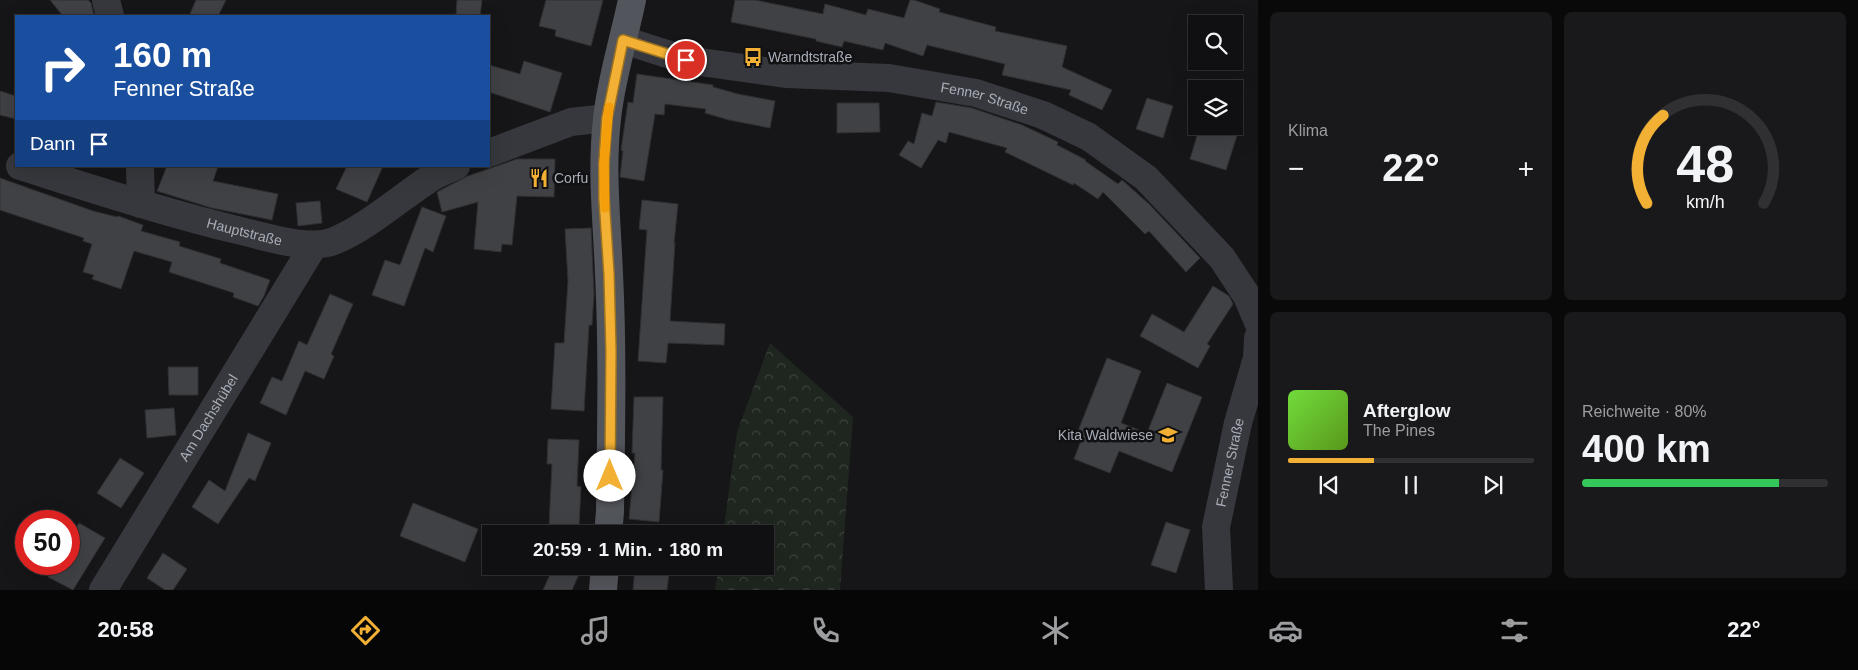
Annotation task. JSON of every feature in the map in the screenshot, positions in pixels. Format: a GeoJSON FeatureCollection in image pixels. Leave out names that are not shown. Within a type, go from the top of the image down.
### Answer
{"type":"FeatureCollection","features":[{"type":"Feature","properties":{"kind":"main road"},"geometry":{"type":"LineString","coordinates":[[609,525],[611,351],[609,274],[604,198],[607,118],[632,0]]}},
{"type":"Feature","properties":{"kind":"main road"},"geometry":{"type":"LineString","coordinates":[[603,590],[604,575]]}},
{"type":"Feature","properties":{"kind":"street"},"geometry":{"type":"LineString","coordinates":[[106,0],[110,15]]}},
{"type":"Feature","properties":{"kind":"street","name":"Fenner Straße"},"geometry":{"type":"LineString","coordinates":[[623,40],[686,60],[786,74],[889,78],[976,93],[1043,115],[1089,137],[1146,178],[1222,258],[1252,300],[1258,322]]}},
{"type":"Feature","properties":{"kind":"street"},"geometry":{"type":"LineString","coordinates":[[490,153],[571,122],[607,118]]}},
{"type":"Feature","properties":{"kind":"street","name":"Hauptstraße"},"geometry":{"type":"LineString","coordinates":[[0,160],[15,165]]}},
{"type":"Feature","properties":{"kind":"street","name":"Hauptstraße"},"geometry":{"type":"LineString","coordinates":[[21,167],[141,204],[264,237],[314,245],[333,242],[351,232],[431,178],[454,167]]}},
{"type":"Feature","properties":{"kind":"street"},"geometry":{"type":"LineString","coordinates":[[140,167],[141,204]]}},
{"type":"Feature","properties":{"kind":"street","name":"Am Dachshübel"},"geometry":{"type":"LineString","coordinates":[[103,590],[125,551],[182,462],[314,245]]}},
{"type":"Feature","properties":{"kind":"street","name":"Fenner Straße"},"geometry":{"type":"LineString","coordinates":[[1219,590],[1216,527],[1238,423],[1257,358],[1258,338]]}},
{"type":"Feature","properties":{"kind":"green space"},"geometry":{"type":"Polygon","coordinates":[[[770,343],[853,417],[840,590],[715,590],[718,575],[774,575],[774,525],[724,525],[737,432],[770,343]]]}},
{"type":"Feature","properties":{"kind":"building"},"geometry":{"type":"Polygon","coordinates":[[[50,0],[88,0],[91,3],[94,15],[62,15],[50,0]]]}},
{"type":"Feature","properties":{"kind":"building"},"geometry":{"type":"Polygon","coordinates":[[[196,0],[226,0],[218,15],[189,15],[196,0]]]}},
{"type":"Feature","properties":{"kind":"building"},"geometry":{"type":"Polygon","coordinates":[[[457,0],[482,0],[480,15],[456,15],[457,0]]]}},
{"type":"Feature","properties":{"kind":"building"},"geometry":{"type":"Polygon","coordinates":[[[546,0],[603,0],[591,46],[555,36],[556,30],[539,26],[546,0]]]}},
{"type":"Feature","properties":{"kind":"building"},"geometry":{"type":"Polygon","coordinates":[[[735,0],[755,0],[823,14],[825,4],[866,15],[868,9],[904,18],[910,0],[914,0],[940,9],[939,12],[996,27],[995,31],[1067,46],[1062,67],[1112,90],[1102,110],[1069,95],[1071,90],[1002,75],[1005,64],[927,45],[923,56],[885,43],[883,50],[844,41],[842,47],[816,41],[816,39],[731,22],[735,0]]]}},
{"type":"Feature","properties":{"kind":"building"},"geometry":{"type":"Polygon","coordinates":[[[524,61],[562,73],[550,112],[490,92],[490,65],[520,74],[524,61]]]}},
{"type":"Feature","properties":{"kind":"building"},"geometry":{"type":"Polygon","coordinates":[[[637,74],[713,85],[713,87],[738,94],[775,101],[770,128],[705,113],[706,109],[665,104],[664,115],[655,114],[644,181],[620,177],[623,151],[621,150],[628,102],[633,103],[637,74]]]}},
{"type":"Feature","properties":{"kind":"building"},"geometry":{"type":"Polygon","coordinates":[[[0,91],[15,96],[15,119],[0,115],[0,91]]]}},
{"type":"Feature","properties":{"kind":"building"},"geometry":{"type":"Polygon","coordinates":[[[1147,98],[1173,106],[1163,138],[1136,129],[1147,98]]]}},
{"type":"Feature","properties":{"kind":"building"},"geometry":{"type":"Polygon","coordinates":[[[936,102],[972,108],[1022,125],[1058,142],[1057,145],[1086,160],[1118,184],[1122,180],[1149,204],[1200,258],[1186,272],[1149,231],[1145,234],[1103,192],[1098,199],[1074,183],[1073,185],[1005,152],[1007,148],[949,132],[946,143],[938,140],[921,168],[899,155],[908,141],[914,144],[922,113],[932,116],[936,102]]]}},
{"type":"Feature","properties":{"kind":"building"},"geometry":{"type":"Polygon","coordinates":[[[837,103],[879,103],[880,132],[837,133],[837,103]]]}},
{"type":"Feature","properties":{"kind":"building"},"geometry":{"type":"Polygon","coordinates":[[[1197,135],[1237,135],[1226,170],[1190,159],[1197,135]]]}},
{"type":"Feature","properties":{"kind":"building"},"geometry":{"type":"Polygon","coordinates":[[[517,159],[555,159],[554,197],[517,196],[512,245],[502,244],[501,252],[474,249],[478,202],[442,212],[437,192],[468,176],[517,159]]]}},
{"type":"Feature","properties":{"kind":"building"},"geometry":{"type":"Polygon","coordinates":[[[167,167],[218,167],[213,181],[278,194],[272,220],[212,208],[157,191],[167,167]]]}},
{"type":"Feature","properties":{"kind":"building"},"geometry":{"type":"Polygon","coordinates":[[[347,167],[383,167],[367,202],[336,189],[347,167]]]}},
{"type":"Feature","properties":{"kind":"building"},"geometry":{"type":"Polygon","coordinates":[[[0,178],[93,211],[118,216],[143,225],[141,231],[180,242],[179,246],[221,259],[220,263],[270,280],[264,296],[258,306],[233,297],[234,293],[169,272],[172,262],[134,251],[121,289],[92,279],[94,275],[83,272],[92,244],[83,241],[84,238],[0,210],[0,178]]]}},
{"type":"Feature","properties":{"kind":"building"},"geometry":{"type":"Polygon","coordinates":[[[642,200],[678,204],[670,321],[725,324],[724,345],[668,343],[666,363],[638,361],[647,230],[639,229],[642,200]]]}},
{"type":"Feature","properties":{"kind":"building"},"geometry":{"type":"Polygon","coordinates":[[[320,201],[322,223],[298,226],[296,203],[320,201]]]}},
{"type":"Feature","properties":{"kind":"building"},"geometry":{"type":"Polygon","coordinates":[[[422,207],[446,216],[433,252],[425,248],[404,306],[372,295],[385,260],[400,265],[422,207]]]}},
{"type":"Feature","properties":{"kind":"building"},"geometry":{"type":"Polygon","coordinates":[[[591,228],[594,294],[592,325],[589,325],[584,411],[551,409],[555,343],[564,343],[568,281],[565,229],[591,228]]]}},
{"type":"Feature","properties":{"kind":"building"},"geometry":{"type":"Polygon","coordinates":[[[1213,286],[1229,296],[1233,304],[1207,344],[1210,346],[1198,368],[1140,336],[1152,314],[1184,332],[1213,286]]]}},
{"type":"Feature","properties":{"kind":"building"},"geometry":{"type":"Polygon","coordinates":[[[330,294],[353,304],[331,354],[334,356],[324,379],[305,371],[286,415],[260,403],[272,377],[282,381],[299,341],[307,345],[330,294]]]}},
{"type":"Feature","properties":{"kind":"building"},"geometry":{"type":"Polygon","coordinates":[[[1107,358],[1141,371],[1121,423],[1147,433],[1167,383],[1202,397],[1172,472],[1119,451],[1110,473],[1074,459],[1082,438],[1076,436],[1107,358]]]}},
{"type":"Feature","properties":{"kind":"building"},"geometry":{"type":"Polygon","coordinates":[[[168,367],[198,367],[198,395],[169,395],[168,367]]]}},
{"type":"Feature","properties":{"kind":"building"},"geometry":{"type":"Polygon","coordinates":[[[634,397],[663,397],[661,470],[663,470],[659,522],[629,519],[635,453],[632,453],[634,397]]]}},
{"type":"Feature","properties":{"kind":"building"},"geometry":{"type":"Polygon","coordinates":[[[174,408],[176,435],[147,438],[145,410],[174,408]]]}},
{"type":"Feature","properties":{"kind":"building"},"geometry":{"type":"Polygon","coordinates":[[[248,433],[271,443],[255,481],[249,478],[218,524],[192,507],[209,480],[225,491],[248,433]]]}},
{"type":"Feature","properties":{"kind":"building"},"geometry":{"type":"Polygon","coordinates":[[[548,439],[579,440],[577,486],[581,487],[579,525],[549,525],[552,464],[547,464],[548,439]]]}},
{"type":"Feature","properties":{"kind":"building"},"geometry":{"type":"Polygon","coordinates":[[[120,458],[144,473],[121,508],[97,493],[120,458]]]}},
{"type":"Feature","properties":{"kind":"building"},"geometry":{"type":"Polygon","coordinates":[[[413,503],[478,529],[465,562],[400,536],[413,503]]]}},
{"type":"Feature","properties":{"kind":"building"},"geometry":{"type":"Polygon","coordinates":[[[1166,522],[1190,530],[1176,573],[1151,565],[1166,522]]]}},
{"type":"Feature","properties":{"kind":"building"},"geometry":{"type":"Polygon","coordinates":[[[80,524],[105,538],[73,590],[48,577],[49,575],[80,575],[80,524]]]}},
{"type":"Feature","properties":{"kind":"building"},"geometry":{"type":"Polygon","coordinates":[[[163,553],[187,569],[173,590],[165,590],[147,578],[163,553]]]}},
{"type":"Feature","properties":{"kind":"building"},"geometry":{"type":"Polygon","coordinates":[[[550,575],[579,575],[572,590],[543,590],[550,575]]]}},
{"type":"Feature","properties":{"kind":"building"},"geometry":{"type":"Polygon","coordinates":[[[634,575],[669,575],[667,590],[633,590],[634,575]]]}},
{"type":"Feature","properties":{"kind":"slow traffic"},"geometry":{"type":"LineString","coordinates":[[605,208],[604,163],[609,107]]}},
{"type":"Feature","properties":{"kind":"place","name":"Warndtstraße"},"geometry":{"type":"Point","coordinates":[753,57]}},
{"type":"Feature","properties":{"kind":"place","name":"Corfu"},"geometry":{"type":"Point","coordinates":[539,178]}},
{"type":"Feature","properties":{"kind":"place","name":"Kita Waldwiese"},"geometry":{"type":"Point","coordinates":[1168,435]}},
{"type":"Feature","properties":{"kind":"route"},"geometry":{"type":"LineString","coordinates":[[610,476],[611,351],[609,274],[604,198],[607,118],[623,40],[686,60]]}}]}
